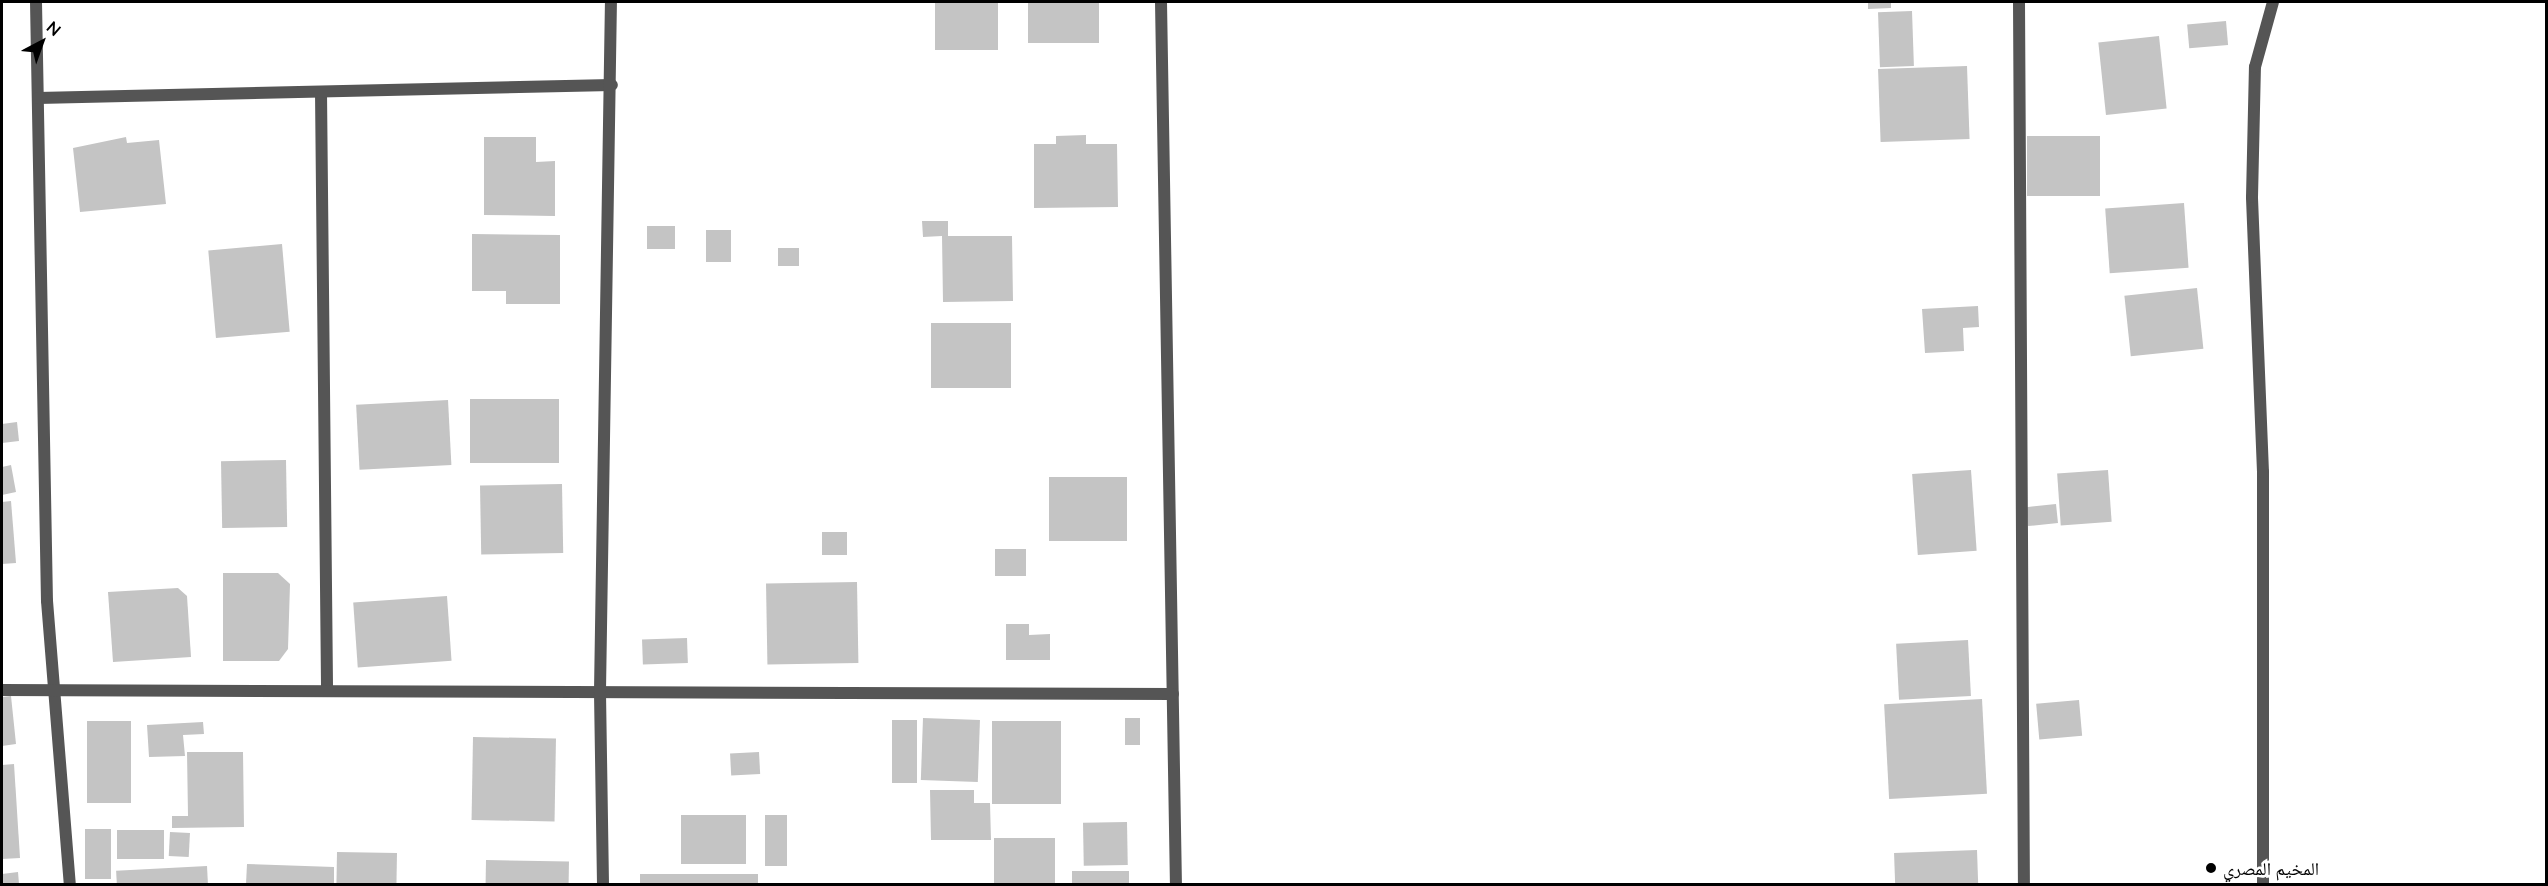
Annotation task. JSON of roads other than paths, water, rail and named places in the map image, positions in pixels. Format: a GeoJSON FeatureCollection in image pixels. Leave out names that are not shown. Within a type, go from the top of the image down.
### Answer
{"type":"FeatureCollection","features":[{"type":"Feature","properties":{"kind":"street"},"geometry":{"type":"LineString","coordinates":[[36,2],[47,601],[70,885]]}},
{"type":"Feature","properties":{"kind":"street"},"geometry":{"type":"LineString","coordinates":[[603,885],[600,691],[612,85],[611,2]]}},
{"type":"Feature","properties":{"kind":"street"},"geometry":{"type":"LineString","coordinates":[[1161,2],[1176,885]]}},
{"type":"Feature","properties":{"kind":"street"},"geometry":{"type":"LineString","coordinates":[[2019,2],[2024,885]]}},
{"type":"Feature","properties":{"kind":"street"},"geometry":{"type":"LineString","coordinates":[[2263,885],[2263,472],[2252,197],[2255,67],[2273,2]]}},
{"type":"Feature","properties":{"kind":"street"},"geometry":{"type":"LineString","coordinates":[[38,98],[612,85]]}},
{"type":"Feature","properties":{"kind":"street"},"geometry":{"type":"LineString","coordinates":[[321,92],[327,688]]}},
{"type":"Feature","properties":{"kind":"street"},"geometry":{"type":"LineString","coordinates":[[2,690],[54,686],[1173,694]]}},
{"type":"Feature","properties":{"kind":"place","name":"المخيم المصري"},"geometry":{"type":"Point","coordinates":[2211,868]}}]}
